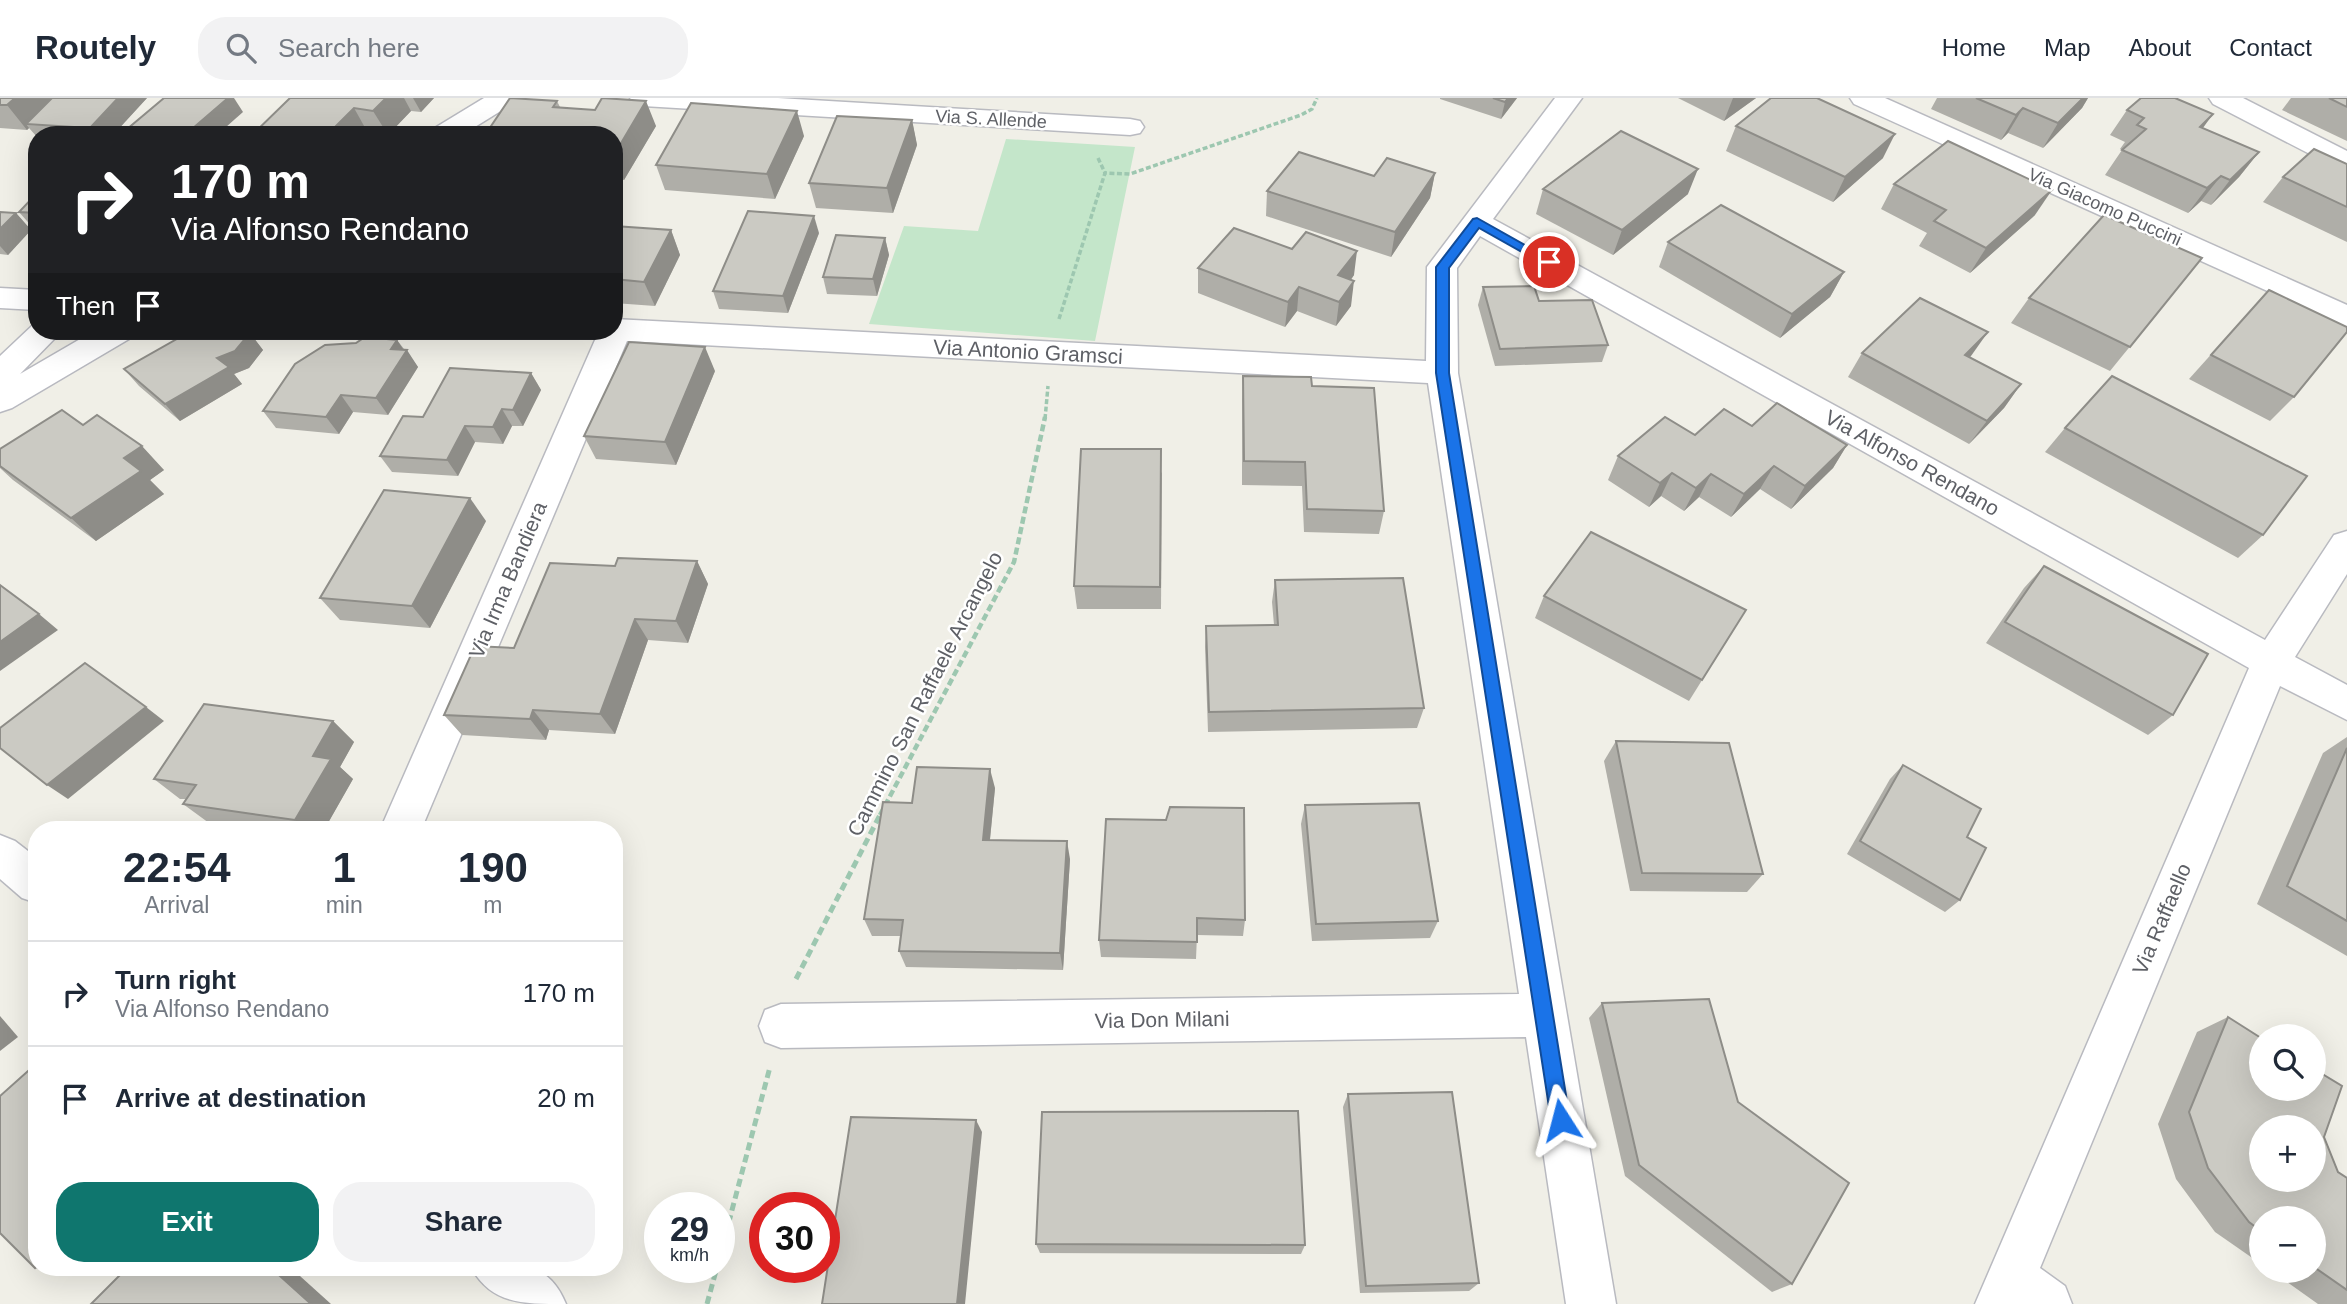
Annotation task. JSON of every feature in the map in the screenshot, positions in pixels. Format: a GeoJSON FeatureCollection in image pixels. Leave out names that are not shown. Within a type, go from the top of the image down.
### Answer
{"type":"FeatureCollection","features":[{"type":"Feature","properties":{"kind":"street"},"geometry":{"type":"LineString","coordinates":[[458,126],[503,98]]}},
{"type":"Feature","properties":{"kind":"street","name":"Via S. Allende"},"geometry":{"type":"LineString","coordinates":[[643,98],[1130,127]]}},
{"type":"Feature","properties":{"kind":"street"},"geometry":{"type":"LineString","coordinates":[[1569,98],[1442,267],[1443,373],[1591,1304]]}},
{"type":"Feature","properties":{"kind":"street","name":"Via Giacomo Puccini"},"geometry":{"type":"LineString","coordinates":[[1863,98],[2347,317]]}},
{"type":"Feature","properties":{"kind":"street"},"geometry":{"type":"LineString","coordinates":[[2222,98],[2347,163]]}},
{"type":"Feature","properties":{"kind":"street","name":"Via Alfonso Rendano"},"geometry":{"type":"LineString","coordinates":[[1477,222],[2347,704]]}},
{"type":"Feature","properties":{"kind":"street"},"geometry":{"type":"LineString","coordinates":[[0,298],[28,300]]}},
{"type":"Feature","properties":{"kind":"street","name":"Via Antonio Gramsci"},"geometry":{"type":"LineString","coordinates":[[623,330],[1443,373]]}},
{"type":"Feature","properties":{"kind":"street"},"geometry":{"type":"LineString","coordinates":[[0,374],[37,340]]}},
{"type":"Feature","properties":{"kind":"street"},"geometry":{"type":"LineString","coordinates":[[52,340],[67,348],[88,348]]}},
{"type":"Feature","properties":{"kind":"street"},"geometry":{"type":"LineString","coordinates":[[0,400],[102,340]]}},
{"type":"Feature","properties":{"kind":"street","name":"Via Irma Bandiera"},"geometry":{"type":"LineString","coordinates":[[404,821],[611,340]]}},
{"type":"Feature","properties":{"kind":"street","name":"Via Raffaello"},"geometry":{"type":"LineString","coordinates":[[2019,1295],[2271,663],[2347,545]]}},
{"type":"Feature","properties":{"kind":"street"},"geometry":{"type":"LineString","coordinates":[[0,854],[28,877]]}},
{"type":"Feature","properties":{"kind":"street","name":"Via Don Milani"},"geometry":{"type":"LineString","coordinates":[[781,1026],[1544,1015]]}},
{"type":"Feature","properties":{"kind":"street"},"geometry":{"type":"LineString","coordinates":[[507,1276],[541,1304]]}},
{"type":"Feature","properties":{"kind":"path","name":"Cammino San Raffaele Arcangelo"},"geometry":{"type":"LineString","coordinates":[[807,954],[1014,562],[1044,426],[1054,333],[1105,173],[1130,174],[1301,115],[1312,109],[1318,98]]}},
{"type":"Feature","properties":{"kind":"path"},"geometry":{"type":"LineString","coordinates":[[735,1199],[781,1026]]}},
{"type":"Feature","properties":{"kind":"path"},"geometry":{"type":"LineString","coordinates":[[707,1304],[713,1283]]}},
{"type":"Feature","properties":{"kind":"green space"},"geometry":{"type":"Polygon","coordinates":[[[1006,139],[1135,147],[1095,341],[869,324],[904,226],[978,231],[1006,139]]]}},
{"type":"Feature","properties":{"kind":"building"},"geometry":{"type":"Polygon","coordinates":[[[0,98],[15,98],[7,105],[0,105],[0,98]]]}},
{"type":"Feature","properties":{"kind":"building"},"geometry":{"type":"Polygon","coordinates":[[[52,98],[118,98],[92,126],[26,124],[52,98]]]}},
{"type":"Feature","properties":{"kind":"building"},"geometry":{"type":"Polygon","coordinates":[[[164,98],[228,98],[195,126],[131,126],[164,98]]]}},
{"type":"Feature","properties":{"kind":"building"},"geometry":{"type":"Polygon","coordinates":[[[290,98],[386,98],[373,111],[354,108],[336,126],[261,126],[290,98]]]}},
{"type":"Feature","properties":{"kind":"building"},"geometry":{"type":"Polygon","coordinates":[[[510,98],[557,101],[553,107],[595,110],[602,98],[646,101],[623,140],[623,126],[491,126],[510,98]]]}},
{"type":"Feature","properties":{"kind":"building"},"geometry":{"type":"Polygon","coordinates":[[[1771,98],[1817,98],[1895,134],[1845,177],[1736,126],[1771,98]]]}},
{"type":"Feature","properties":{"kind":"building"},"geometry":{"type":"Polygon","coordinates":[[[1976,98],[2083,98],[2058,123],[2023,108],[2016,115],[1976,98]]]}},
{"type":"Feature","properties":{"kind":"building"},"geometry":{"type":"Polygon","coordinates":[[[2141,98],[2175,98],[2213,114],[2200,127],[2259,152],[2230,180],[2221,176],[2207,188],[2122,150],[2146,129],[2137,125],[2144,118],[2127,110],[2141,98]]]}},
{"type":"Feature","properties":{"kind":"building"},"geometry":{"type":"Polygon","coordinates":[[[2329,98],[2347,98],[2347,107],[2329,98]]]}},
{"type":"Feature","properties":{"kind":"building"},"geometry":{"type":"Polygon","coordinates":[[[691,103],[797,111],[767,174],[656,165],[691,103]]]}},
{"type":"Feature","properties":{"kind":"building"},"geometry":{"type":"Polygon","coordinates":[[[837,116],[912,120],[887,188],[809,183],[837,116]]]}},
{"type":"Feature","properties":{"kind":"building"},"geometry":{"type":"Polygon","coordinates":[[[1621,131],[1698,169],[1622,230],[1543,189],[1621,131]]]}},
{"type":"Feature","properties":{"kind":"building"},"geometry":{"type":"Polygon","coordinates":[[[1948,141],[2052,190],[1986,248],[1934,221],[1946,210],[1894,184],[1948,141]]]}},
{"type":"Feature","properties":{"kind":"building"},"geometry":{"type":"Polygon","coordinates":[[[2314,149],[2347,164],[2347,207],[2283,177],[2314,149]]]}},
{"type":"Feature","properties":{"kind":"building"},"geometry":{"type":"Polygon","coordinates":[[[1299,152],[1374,176],[1387,158],[1435,173],[1395,232],[1267,191],[1299,152]]]}},
{"type":"Feature","properties":{"kind":"building"},"geometry":{"type":"Polygon","coordinates":[[[28,202],[28,212],[19,212],[28,202]]]}},
{"type":"Feature","properties":{"kind":"building"},"geometry":{"type":"Polygon","coordinates":[[[1721,205],[1844,272],[1792,314],[1668,242],[1721,205]]]}},
{"type":"Feature","properties":{"kind":"building"},"geometry":{"type":"Polygon","coordinates":[[[748,211],[814,216],[783,296],[713,291],[748,211]]]}},
{"type":"Feature","properties":{"kind":"building"},"geometry":{"type":"Polygon","coordinates":[[[0,212],[16,213],[0,229],[0,212]]]}},
{"type":"Feature","properties":{"kind":"building"},"geometry":{"type":"Polygon","coordinates":[[[2104,215],[2202,258],[2130,347],[2029,298],[2104,215]]]}},
{"type":"Feature","properties":{"kind":"building"},"geometry":{"type":"Polygon","coordinates":[[[623,227],[671,230],[644,282],[623,280],[623,227]]]}},
{"type":"Feature","properties":{"kind":"building"},"geometry":{"type":"Polygon","coordinates":[[[1234,228],[1292,249],[1306,232],[1357,251],[1338,275],[1354,281],[1339,302],[1299,287],[1288,302],[1198,268],[1234,228]]]}},
{"type":"Feature","properties":{"kind":"building"},"geometry":{"type":"Polygon","coordinates":[[[836,235],[885,238],[873,279],[823,277],[836,235]]]}},
{"type":"Feature","properties":{"kind":"building"},"geometry":{"type":"Polygon","coordinates":[[[1534,286],[1539,301],[1592,300],[1608,345],[1500,349],[1483,287],[1534,286]]]}},
{"type":"Feature","properties":{"kind":"building"},"geometry":{"type":"Polygon","coordinates":[[[2269,290],[2347,327],[2347,332],[2294,397],[2211,355],[2269,290]]]}},
{"type":"Feature","properties":{"kind":"building"},"geometry":{"type":"Polygon","coordinates":[[[1920,298],[1988,332],[1965,355],[2021,384],[1987,421],[1862,353],[1920,298]]]}},
{"type":"Feature","properties":{"kind":"building"},"geometry":{"type":"Polygon","coordinates":[[[175,340],[244,340],[235,351],[217,358],[229,367],[165,404],[124,369],[175,340]]]}},
{"type":"Feature","properties":{"kind":"building"},"geometry":{"type":"Polygon","coordinates":[[[360,340],[397,340],[391,349],[407,350],[376,398],[341,395],[326,417],[263,411],[295,364],[325,345],[356,343],[360,340]]]}},
{"type":"Feature","properties":{"kind":"building"},"geometry":{"type":"Polygon","coordinates":[[[629,342],[705,347],[665,442],[584,436],[629,342]]]}},
{"type":"Feature","properties":{"kind":"building"},"geometry":{"type":"Polygon","coordinates":[[[450,368],[531,373],[513,410],[502,409],[493,427],[465,426],[447,460],[380,456],[403,416],[423,417],[450,368]]]}},
{"type":"Feature","properties":{"kind":"building"},"geometry":{"type":"Polygon","coordinates":[[[1243,376],[1311,377],[1312,386],[1374,388],[1384,511],[1307,509],[1305,462],[1244,461],[1243,376]]]}},
{"type":"Feature","properties":{"kind":"building"},"geometry":{"type":"Polygon","coordinates":[[[2112,376],[2307,476],[2263,535],[2065,428],[2112,376]]]}},
{"type":"Feature","properties":{"kind":"building"},"geometry":{"type":"Polygon","coordinates":[[[1777,403],[1847,445],[1805,486],[1774,466],[1744,494],[1711,474],[1696,488],[1672,473],[1660,483],[1618,456],[1665,417],[1695,435],[1724,409],[1752,426],[1777,403]]]}},
{"type":"Feature","properties":{"kind":"building"},"geometry":{"type":"Polygon","coordinates":[[[62,410],[83,425],[97,415],[142,446],[124,458],[141,471],[71,518],[0,466],[0,449],[62,410]]]}},
{"type":"Feature","properties":{"kind":"building"},"geometry":{"type":"Polygon","coordinates":[[[1081,449],[1161,449],[1160,587],[1074,586],[1081,449]]]}},
{"type":"Feature","properties":{"kind":"building"},"geometry":{"type":"Polygon","coordinates":[[[384,490],[470,498],[412,606],[320,598],[384,490]]]}},
{"type":"Feature","properties":{"kind":"building"},"geometry":{"type":"Polygon","coordinates":[[[1591,532],[1746,610],[1702,680],[1544,596],[1591,532]]]}},
{"type":"Feature","properties":{"kind":"building"},"geometry":{"type":"Polygon","coordinates":[[[618,558],[697,561],[676,621],[635,619],[600,714],[533,710],[530,719],[444,715],[475,646],[514,648],[550,563],[615,566],[618,558]]]}},
{"type":"Feature","properties":{"kind":"building"},"geometry":{"type":"Polygon","coordinates":[[[2044,566],[2208,654],[2173,715],[2005,622],[2044,566]]]}},
{"type":"Feature","properties":{"kind":"building"},"geometry":{"type":"Polygon","coordinates":[[[1403,578],[1424,708],[1209,712],[1206,626],[1278,625],[1275,580],[1403,578]]]}},
{"type":"Feature","properties":{"kind":"building"},"geometry":{"type":"Polygon","coordinates":[[[0,585],[39,614],[0,642],[0,585]]]}},
{"type":"Feature","properties":{"kind":"building"},"geometry":{"type":"Polygon","coordinates":[[[85,663],[146,707],[47,785],[0,748],[0,728],[85,663]]]}},
{"type":"Feature","properties":{"kind":"building"},"geometry":{"type":"Polygon","coordinates":[[[204,704],[333,721],[313,756],[331,759],[295,820],[183,804],[196,785],[154,779],[204,704]]]}},
{"type":"Feature","properties":{"kind":"building"},"geometry":{"type":"Polygon","coordinates":[[[1616,741],[1729,743],[1763,874],[1642,873],[1616,741]]]}},
{"type":"Feature","properties":{"kind":"building"},"geometry":{"type":"Polygon","coordinates":[[[2347,748],[2347,921],[2287,886],[2347,748]]]}},
{"type":"Feature","properties":{"kind":"building"},"geometry":{"type":"Polygon","coordinates":[[[1903,765],[1981,809],[1967,837],[1986,848],[1960,900],[1860,841],[1903,765]]]}},
{"type":"Feature","properties":{"kind":"building"},"geometry":{"type":"Polygon","coordinates":[[[917,767],[990,769],[983,840],[1067,841],[1060,953],[899,951],[903,920],[864,919],[883,802],[912,803],[917,767]]]}},
{"type":"Feature","properties":{"kind":"building"},"geometry":{"type":"Polygon","coordinates":[[[1419,803],[1438,921],[1316,924],[1305,805],[1419,803]]]}},
{"type":"Feature","properties":{"kind":"building"},"geometry":{"type":"Polygon","coordinates":[[[1170,807],[1244,808],[1245,920],[1197,918],[1197,942],[1099,940],[1106,819],[1166,820],[1170,807]]]}},
{"type":"Feature","properties":{"kind":"building"},"geometry":{"type":"Polygon","coordinates":[[[1709,999],[1738,1102],[1849,1183],[1792,1284],[1639,1165],[1602,1003],[1709,999]]]}},
{"type":"Feature","properties":{"kind":"building"},"geometry":{"type":"Polygon","coordinates":[[[2228,1017],[2249,1030],[2249,1101],[2326,1101],[2326,1076],[2342,1086],[2326,1131],[2326,1115],[2249,1115],[2249,1192],[2326,1192],[2326,1142],[2338,1172],[2347,1178],[2347,1290],[2326,1275],[2326,1206],[2249,1206],[2249,1222],[2208,1168],[2189,1112],[2228,1017]]]}},
{"type":"Feature","properties":{"kind":"building"},"geometry":{"type":"Polygon","coordinates":[[[28,1071],[28,1261],[0,1233],[0,1096],[28,1071]]]}},
{"type":"Feature","properties":{"kind":"building"},"geometry":{"type":"Polygon","coordinates":[[[1452,1092],[1479,1283],[1366,1286],[1348,1094],[1452,1092]]]}},
{"type":"Feature","properties":{"kind":"building"},"geometry":{"type":"Polygon","coordinates":[[[1298,1111],[1305,1245],[1036,1244],[1042,1112],[1298,1111]]]}},
{"type":"Feature","properties":{"kind":"building"},"geometry":{"type":"Polygon","coordinates":[[[851,1117],[976,1120],[957,1304],[822,1304],[825,1283],[840,1283],[839,1192],[851,1117]]]}},
{"type":"Feature","properties":{"kind":"building"},"geometry":{"type":"Polygon","coordinates":[[[119,1276],[280,1276],[311,1304],[91,1304],[119,1276]]]}},
{"type":"Feature","properties":{"kind":"route"},"geometry":{"type":"LineString","coordinates":[[1549,262],[1477,222],[1442,267],[1443,373],[1561,1120]]}}]}
